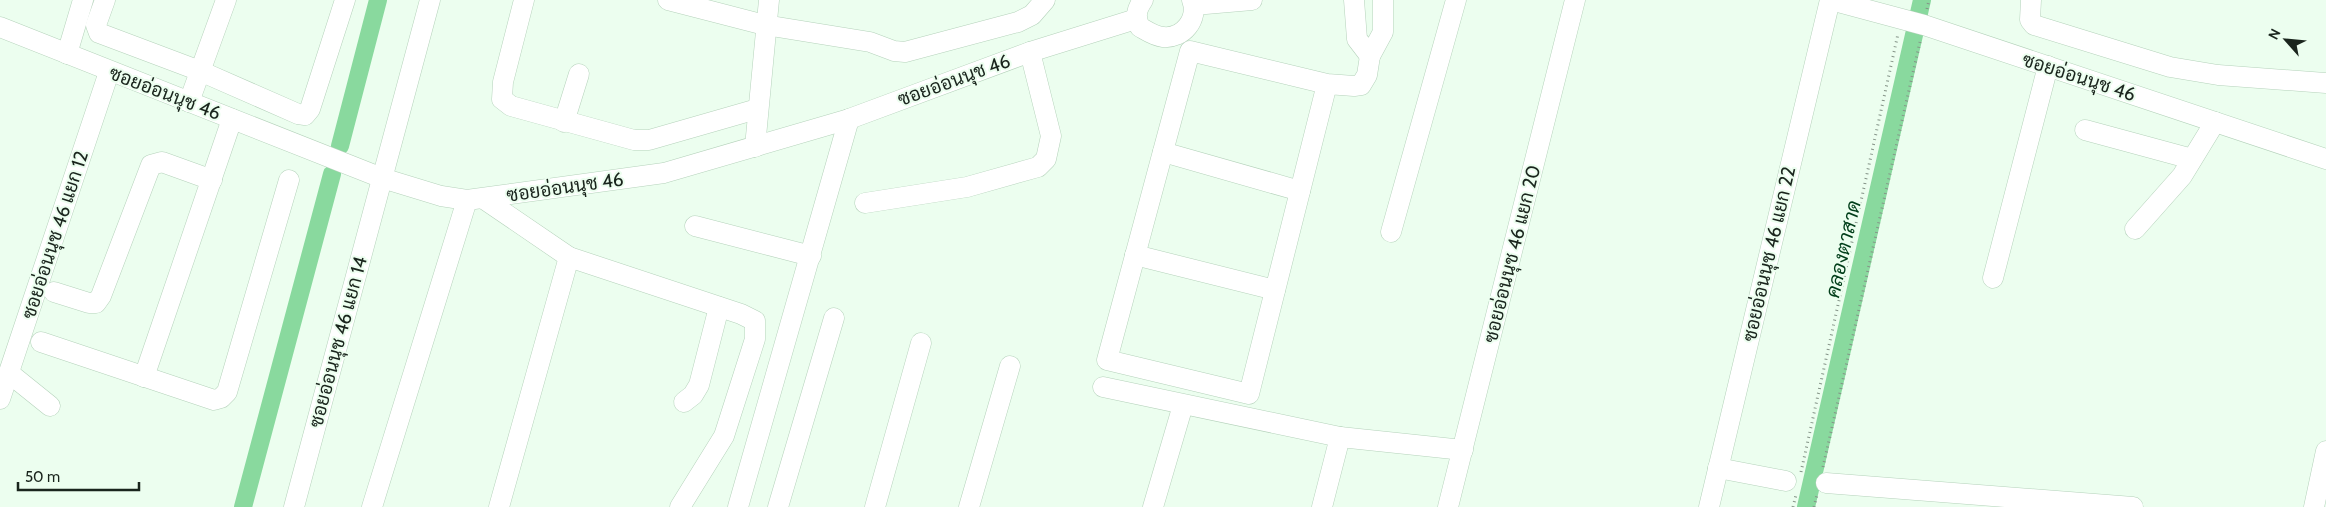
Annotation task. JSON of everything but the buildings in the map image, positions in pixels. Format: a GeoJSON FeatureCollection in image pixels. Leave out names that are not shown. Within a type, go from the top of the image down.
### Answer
{"type":"FeatureCollection","features":[{"type":"Feature","properties":{"kind":"street"},"geometry":{"type":"LineString","coordinates":[[67,54],[83,0]]}},
{"type":"Feature","properties":{"kind":"street"},"geometry":{"type":"LineString","coordinates":[[105,0],[96,25],[99,33],[200,71],[298,114],[305,115],[310,109],[345,0]]}},
{"type":"Feature","properties":{"kind":"street"},"geometry":{"type":"LineString","coordinates":[[189,102],[226,0]]}},
{"type":"Feature","properties":{"kind":"street","name":"ซอยอ่อนนุช 46 แยก 14"},"geometry":{"type":"LineString","coordinates":[[294,507],[430,0]]}},
{"type":"Feature","properties":{"kind":"street"},"geometry":{"type":"LineString","coordinates":[[524,0],[503,82],[502,99],[511,106],[620,137],[649,140],[757,109]]}},
{"type":"Feature","properties":{"kind":"street"},"geometry":{"type":"LineString","coordinates":[[668,0],[765,25],[870,42],[894,51],[905,52],[1018,22],[1032,15],[1045,0]]}},
{"type":"Feature","properties":{"kind":"street"},"geometry":{"type":"LineString","coordinates":[[755,147],[765,25],[769,0]]}},
{"type":"Feature","properties":{"kind":"street"},"geometry":{"type":"LineString","coordinates":[[1143,0],[1137,10],[1136,19],[1140,28],[1151,34],[1163,37],[1174,36],[1184,30],[1191,21],[1193,3],[1252,0]]}},
{"type":"Feature","properties":{"kind":"street"},"geometry":{"type":"LineString","coordinates":[[1354,0],[1357,39],[1370,56]]}},
{"type":"Feature","properties":{"kind":"street"},"geometry":{"type":"LineString","coordinates":[[1327,84],[1249,394],[1107,360],[1190,51],[1327,84],[1361,85],[1367,75],[1370,56],[1383,32],[1383,0]]}},
{"type":"Feature","properties":{"kind":"street"},"geometry":{"type":"LineString","coordinates":[[1390,232],[1456,0]]}},
{"type":"Feature","properties":{"kind":"street","name":"ซอยอ่อนนุช 46 แยก 20"},"geometry":{"type":"LineString","coordinates":[[1448,507],[1575,0]]}},
{"type":"Feature","properties":{"kind":"street","name":"ซอยอ่อนนุช 46"},"geometry":{"type":"LineString","coordinates":[[1830,0],[1893,15],[2326,159]]}},
{"type":"Feature","properties":{"kind":"street","name":"ซอยอ่อนนุช 46 แยก 22"},"geometry":{"type":"LineString","coordinates":[[1709,507],[1830,0]]}},
{"type":"Feature","properties":{"kind":"street"},"geometry":{"type":"LineString","coordinates":[[2031,0],[2030,20],[2042,29],[2170,67],[2218,75],[2326,83]]}},
{"type":"Feature","properties":{"kind":"street","name":"ซอยอ่อนนุช 46"},"geometry":{"type":"LineString","coordinates":[[0,28],[382,178],[441,196],[475,199],[664,173],[849,119],[1030,52],[1123,25],[1136,19]]}},
{"type":"Feature","properties":{"kind":"street"},"geometry":{"type":"LineString","coordinates":[[865,203],[967,187],[1038,168],[1046,159],[1052,136],[1030,52]]}},
{"type":"Feature","properties":{"kind":"street"},"geometry":{"type":"LineString","coordinates":[[1993,278],[2048,66]]}},
{"type":"Feature","properties":{"kind":"street","name":"ซอยอ่อนนุช 46 แยก 12"},"geometry":{"type":"LineString","coordinates":[[0,399],[109,72]]}},
{"type":"Feature","properties":{"kind":"street"},"geometry":{"type":"LineString","coordinates":[[564,122],[579,74]]}},
{"type":"Feature","properties":{"kind":"street"},"geometry":{"type":"LineString","coordinates":[[144,377],[232,119]]}},
{"type":"Feature","properties":{"kind":"street"},"geometry":{"type":"LineString","coordinates":[[738,507],[849,119]]}},
{"type":"Feature","properties":{"kind":"street"},"geometry":{"type":"LineString","coordinates":[[2135,228],[2182,176],[2215,122]]}},
{"type":"Feature","properties":{"kind":"street"},"geometry":{"type":"LineString","coordinates":[[2085,130],[2192,159]]}},
{"type":"Feature","properties":{"kind":"street"},"geometry":{"type":"LineString","coordinates":[[1163,152],[1300,191]]}},
{"type":"Feature","properties":{"kind":"street"},"geometry":{"type":"LineString","coordinates":[[54,292],[89,303],[96,303],[151,165],[162,162],[212,180]]}},
{"type":"Feature","properties":{"kind":"street"},"geometry":{"type":"LineString","coordinates":[[41,342],[214,400],[221,398],[227,392],[289,180]]}},
{"type":"Feature","properties":{"kind":"street"},"geometry":{"type":"LineString","coordinates":[[372,507],[475,199],[569,257],[718,306],[755,321],[755,339],[724,436],[680,507]]}},
{"type":"Feature","properties":{"kind":"street"},"geometry":{"type":"LineString","coordinates":[[695,226],[811,256]]}},
{"type":"Feature","properties":{"kind":"street"},"geometry":{"type":"LineString","coordinates":[[1135,255],[1275,290]]}},
{"type":"Feature","properties":{"kind":"street"},"geometry":{"type":"LineString","coordinates":[[499,507],[569,257]]}},
{"type":"Feature","properties":{"kind":"street"},"geometry":{"type":"LineString","coordinates":[[684,402],[693,394],[698,385],[718,306]]}},
{"type":"Feature","properties":{"kind":"street"},"geometry":{"type":"LineString","coordinates":[[778,507],[834,318]]}},
{"type":"Feature","properties":{"kind":"street"},"geometry":{"type":"LineString","coordinates":[[875,507],[922,343]]}},
{"type":"Feature","properties":{"kind":"street"},"geometry":{"type":"LineString","coordinates":[[969,507],[1010,366]]}},
{"type":"Feature","properties":{"kind":"street"},"geometry":{"type":"LineString","coordinates":[[8,373],[50,406]]}},
{"type":"Feature","properties":{"kind":"street"},"geometry":{"type":"LineString","coordinates":[[1102,388],[1340,437],[1463,450]]}},
{"type":"Feature","properties":{"kind":"street"},"geometry":{"type":"LineString","coordinates":[[1153,507],[1183,405]]}},
{"type":"Feature","properties":{"kind":"street"},"geometry":{"type":"LineString","coordinates":[[1322,507],[1340,437]]}},
{"type":"Feature","properties":{"kind":"street"},"geometry":{"type":"LineString","coordinates":[[2314,507],[2326,451]]}},
{"type":"Feature","properties":{"kind":"street"},"geometry":{"type":"LineString","coordinates":[[1718,468],[1795,482]]}},
{"type":"Feature","properties":{"kind":"street"},"geometry":{"type":"LineString","coordinates":[[1823,480],[2133,507]]}},
{"type":"Feature","properties":{"kind":"path"},"geometry":{"type":"LineString","coordinates":[[1793,507],[1795,482],[1893,15]]}},
{"type":"Feature","properties":{"kind":"path"},"geometry":{"type":"LineString","coordinates":[[1814,507],[1823,480],[1926,26]]}},
{"type":"Feature","properties":{"kind":"waterway"},"geometry":{"type":"LineString","coordinates":[[340,146],[378,0]]}},
{"type":"Feature","properties":{"kind":"waterway","name":"คลองตาสาด"},"geometry":{"type":"LineString","coordinates":[[1806,507],[1922,0]]}},
{"type":"Feature","properties":{"kind":"waterway"},"geometry":{"type":"LineString","coordinates":[[243,507],[332,174]]}}]}
